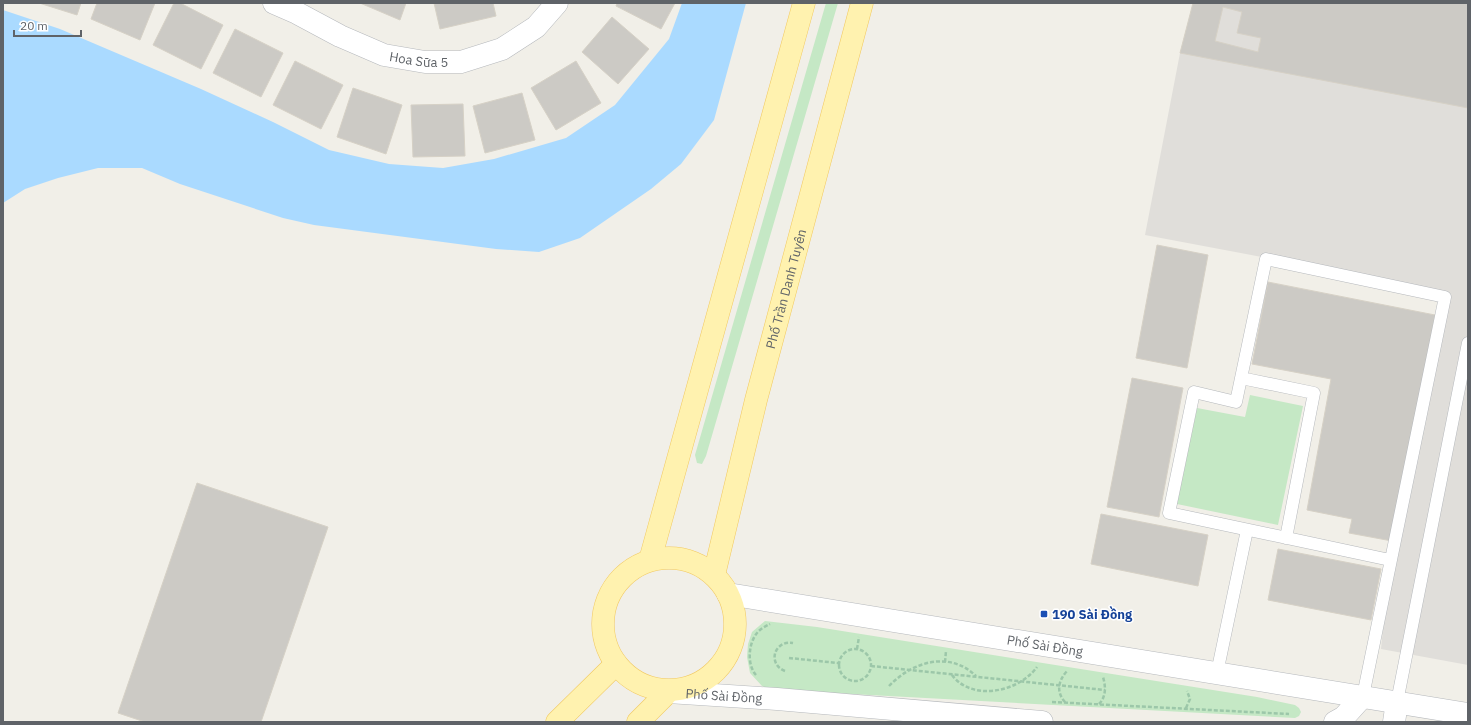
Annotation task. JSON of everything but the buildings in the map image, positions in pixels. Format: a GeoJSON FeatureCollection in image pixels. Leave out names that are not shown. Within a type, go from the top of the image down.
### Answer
{"type":"FeatureCollection","features":[{"type":"Feature","properties":{"kind":"main road"},"geometry":{"type":"LineString","coordinates":[[650,560],[804,3]]}},
{"type":"Feature","properties":{"kind":"main road","name":"Phố Trần Danh Tuyên"},"geometry":{"type":"LineString","coordinates":[[714,575],[756,400],[862,3]]}},
{"type":"Feature","properties":{"kind":"main road"},"geometry":{"type":"LineString","coordinates":[[666,557],[686,559],[705,568],[714,575],[728,594],[733,608],[735,628],[732,642],[726,656],[721,664],[707,678],[690,687],[668,692],[640,683],[616,664],[606,645],[603,635],[603,615],[606,600],[620,578],[636,565],[650,560],[666,557]]}},
{"type":"Feature","properties":{"kind":"main road"},"geometry":{"type":"LineString","coordinates":[[558,722],[616,664]]}},
{"type":"Feature","properties":{"kind":"main road"},"geometry":{"type":"LineString","coordinates":[[638,722],[668,692]]}},
{"type":"Feature","properties":{"kind":"street","name":"Hoa Sữa 5"},"geometry":{"type":"LineString","coordinates":[[274,3],[340,36],[384,55],[425,62],[461,62],[502,49],[536,27],[556,3]]}},
{"type":"Feature","properties":{"kind":"street","name":"Phố Sài Đồng"},"geometry":{"type":"LineString","coordinates":[[728,594],[1363,696],[1396,712],[1468,714]]}},
{"type":"Feature","properties":{"kind":"street","name":"Phố Sài Đồng"},"geometry":{"type":"LineString","coordinates":[[668,692],[777,699],[1042,722]]}},
{"type":"Feature","properties":{"kind":"street"},"geometry":{"type":"LineString","coordinates":[[1334,722],[1344,718],[1363,696]]}},
{"type":"Feature","properties":{"kind":"lane"},"geometry":{"type":"LineString","coordinates":[[1363,696],[1445,297],[1266,259],[1236,402],[1194,392],[1169,513],[1390,560]]}},
{"type":"Feature","properties":{"kind":"lane"},"geometry":{"type":"LineString","coordinates":[[1396,712],[1468,343]]}},
{"type":"Feature","properties":{"kind":"lane"},"geometry":{"type":"LineString","coordinates":[[1241,378],[1314,393],[1286,538]]}},
{"type":"Feature","properties":{"kind":"lane"},"geometry":{"type":"LineString","coordinates":[[1217,673],[1247,530]]}},
{"type":"Feature","properties":{"kind":"path"},"geometry":{"type":"LineString","coordinates":[[758,677],[753,671],[750,657],[751,645],[757,633],[770,624],[776,623]]}},
{"type":"Feature","properties":{"kind":"path"},"geometry":{"type":"LineString","coordinates":[[854,636],[859,636],[857,649]]}},
{"type":"Feature","properties":{"kind":"path"},"geometry":{"type":"LineString","coordinates":[[785,671],[775,662],[775,653],[780,645],[794,643]]}},
{"type":"Feature","properties":{"kind":"path"},"geometry":{"type":"LineString","coordinates":[[857,649],[865,652],[871,666],[866,676],[856,681],[851,681],[842,675],[839,670],[838,663],[845,651],[857,649]]}},
{"type":"Feature","properties":{"kind":"path"},"geometry":{"type":"LineString","coordinates":[[945,662],[946,651],[953,652]]}},
{"type":"Feature","properties":{"kind":"path"},"geometry":{"type":"LineString","coordinates":[[789,658],[838,663]]}},
{"type":"Feature","properties":{"kind":"path"},"geometry":{"type":"LineString","coordinates":[[886,690],[896,678],[927,662],[945,662],[963,667],[968,669],[977,677]]}},
{"type":"Feature","properties":{"kind":"path"},"geometry":{"type":"LineString","coordinates":[[1030,665],[1045,668]]}},
{"type":"Feature","properties":{"kind":"path"},"geometry":{"type":"LineString","coordinates":[[871,666],[1105,690]]}},
{"type":"Feature","properties":{"kind":"path"},"geometry":{"type":"LineString","coordinates":[[952,675],[962,685],[972,689],[983,691],[1003,689],[1027,678],[1037,666]]}},
{"type":"Feature","properties":{"kind":"path"},"geometry":{"type":"LineString","coordinates":[[1059,670],[1074,673]]}},
{"type":"Feature","properties":{"kind":"path"},"geometry":{"type":"LineString","coordinates":[[1065,703],[1060,694],[1059,686],[1063,675],[1067,671]]}},
{"type":"Feature","properties":{"kind":"path"},"geometry":{"type":"LineString","coordinates":[[1096,676],[1110,679]]}},
{"type":"Feature","properties":{"kind":"path"},"geometry":{"type":"LineString","coordinates":[[1098,704],[1103,699],[1105,690],[1103,677]]}},
{"type":"Feature","properties":{"kind":"path"},"geometry":{"type":"LineString","coordinates":[[1180,690],[1195,693]]}},
{"type":"Feature","properties":{"kind":"path"},"geometry":{"type":"LineString","coordinates":[[1185,709],[1190,700],[1187,691]]}},
{"type":"Feature","properties":{"kind":"path"},"geometry":{"type":"LineString","coordinates":[[1049,702],[1289,714]]}},
{"type":"Feature","properties":{"kind":"shaded area"},"geometry":{"type":"Polygon","coordinates":[[[1193,3],[1468,3],[1468,665],[1381,649],[1400,455],[1448,292],[1145,235],[1180,53],[1193,3]]]}},
{"type":"Feature","properties":{"kind":"green space"},"geometry":{"type":"Polygon","coordinates":[[[826,3],[838,3],[706,456],[702,464],[697,463],[695,455],[826,3]]]}},
{"type":"Feature","properties":{"kind":"green space"},"geometry":{"type":"Polygon","coordinates":[[[1250,395],[1303,406],[1278,525],[1177,504],[1197,408],[1245,417],[1250,395]]]}},
{"type":"Feature","properties":{"kind":"green space"},"geometry":{"type":"Polygon","coordinates":[[[765,621],[817,627],[1257,697],[1295,705],[1301,712],[1299,716],[1295,718],[796,691],[776,692],[762,686],[750,673],[747,657],[748,644],[752,632],[765,621]]]}},
{"type":"Feature","properties":{"kind":"water"},"geometry":{"type":"Polygon","coordinates":[[[682,3],[746,3],[714,120],[681,164],[651,189],[580,238],[539,252],[496,249],[314,225],[283,218],[180,184],[142,168],[98,168],[58,178],[25,189],[3,203],[3,10],[60,29],[201,89],[329,150],[389,164],[443,168],[494,159],[566,138],[615,105],[669,39],[682,3]]]}},
{"type":"Feature","properties":{"kind":"place","name":"190 Sài Đồng"},"geometry":{"type":"Point","coordinates":[1044,614]}}]}
